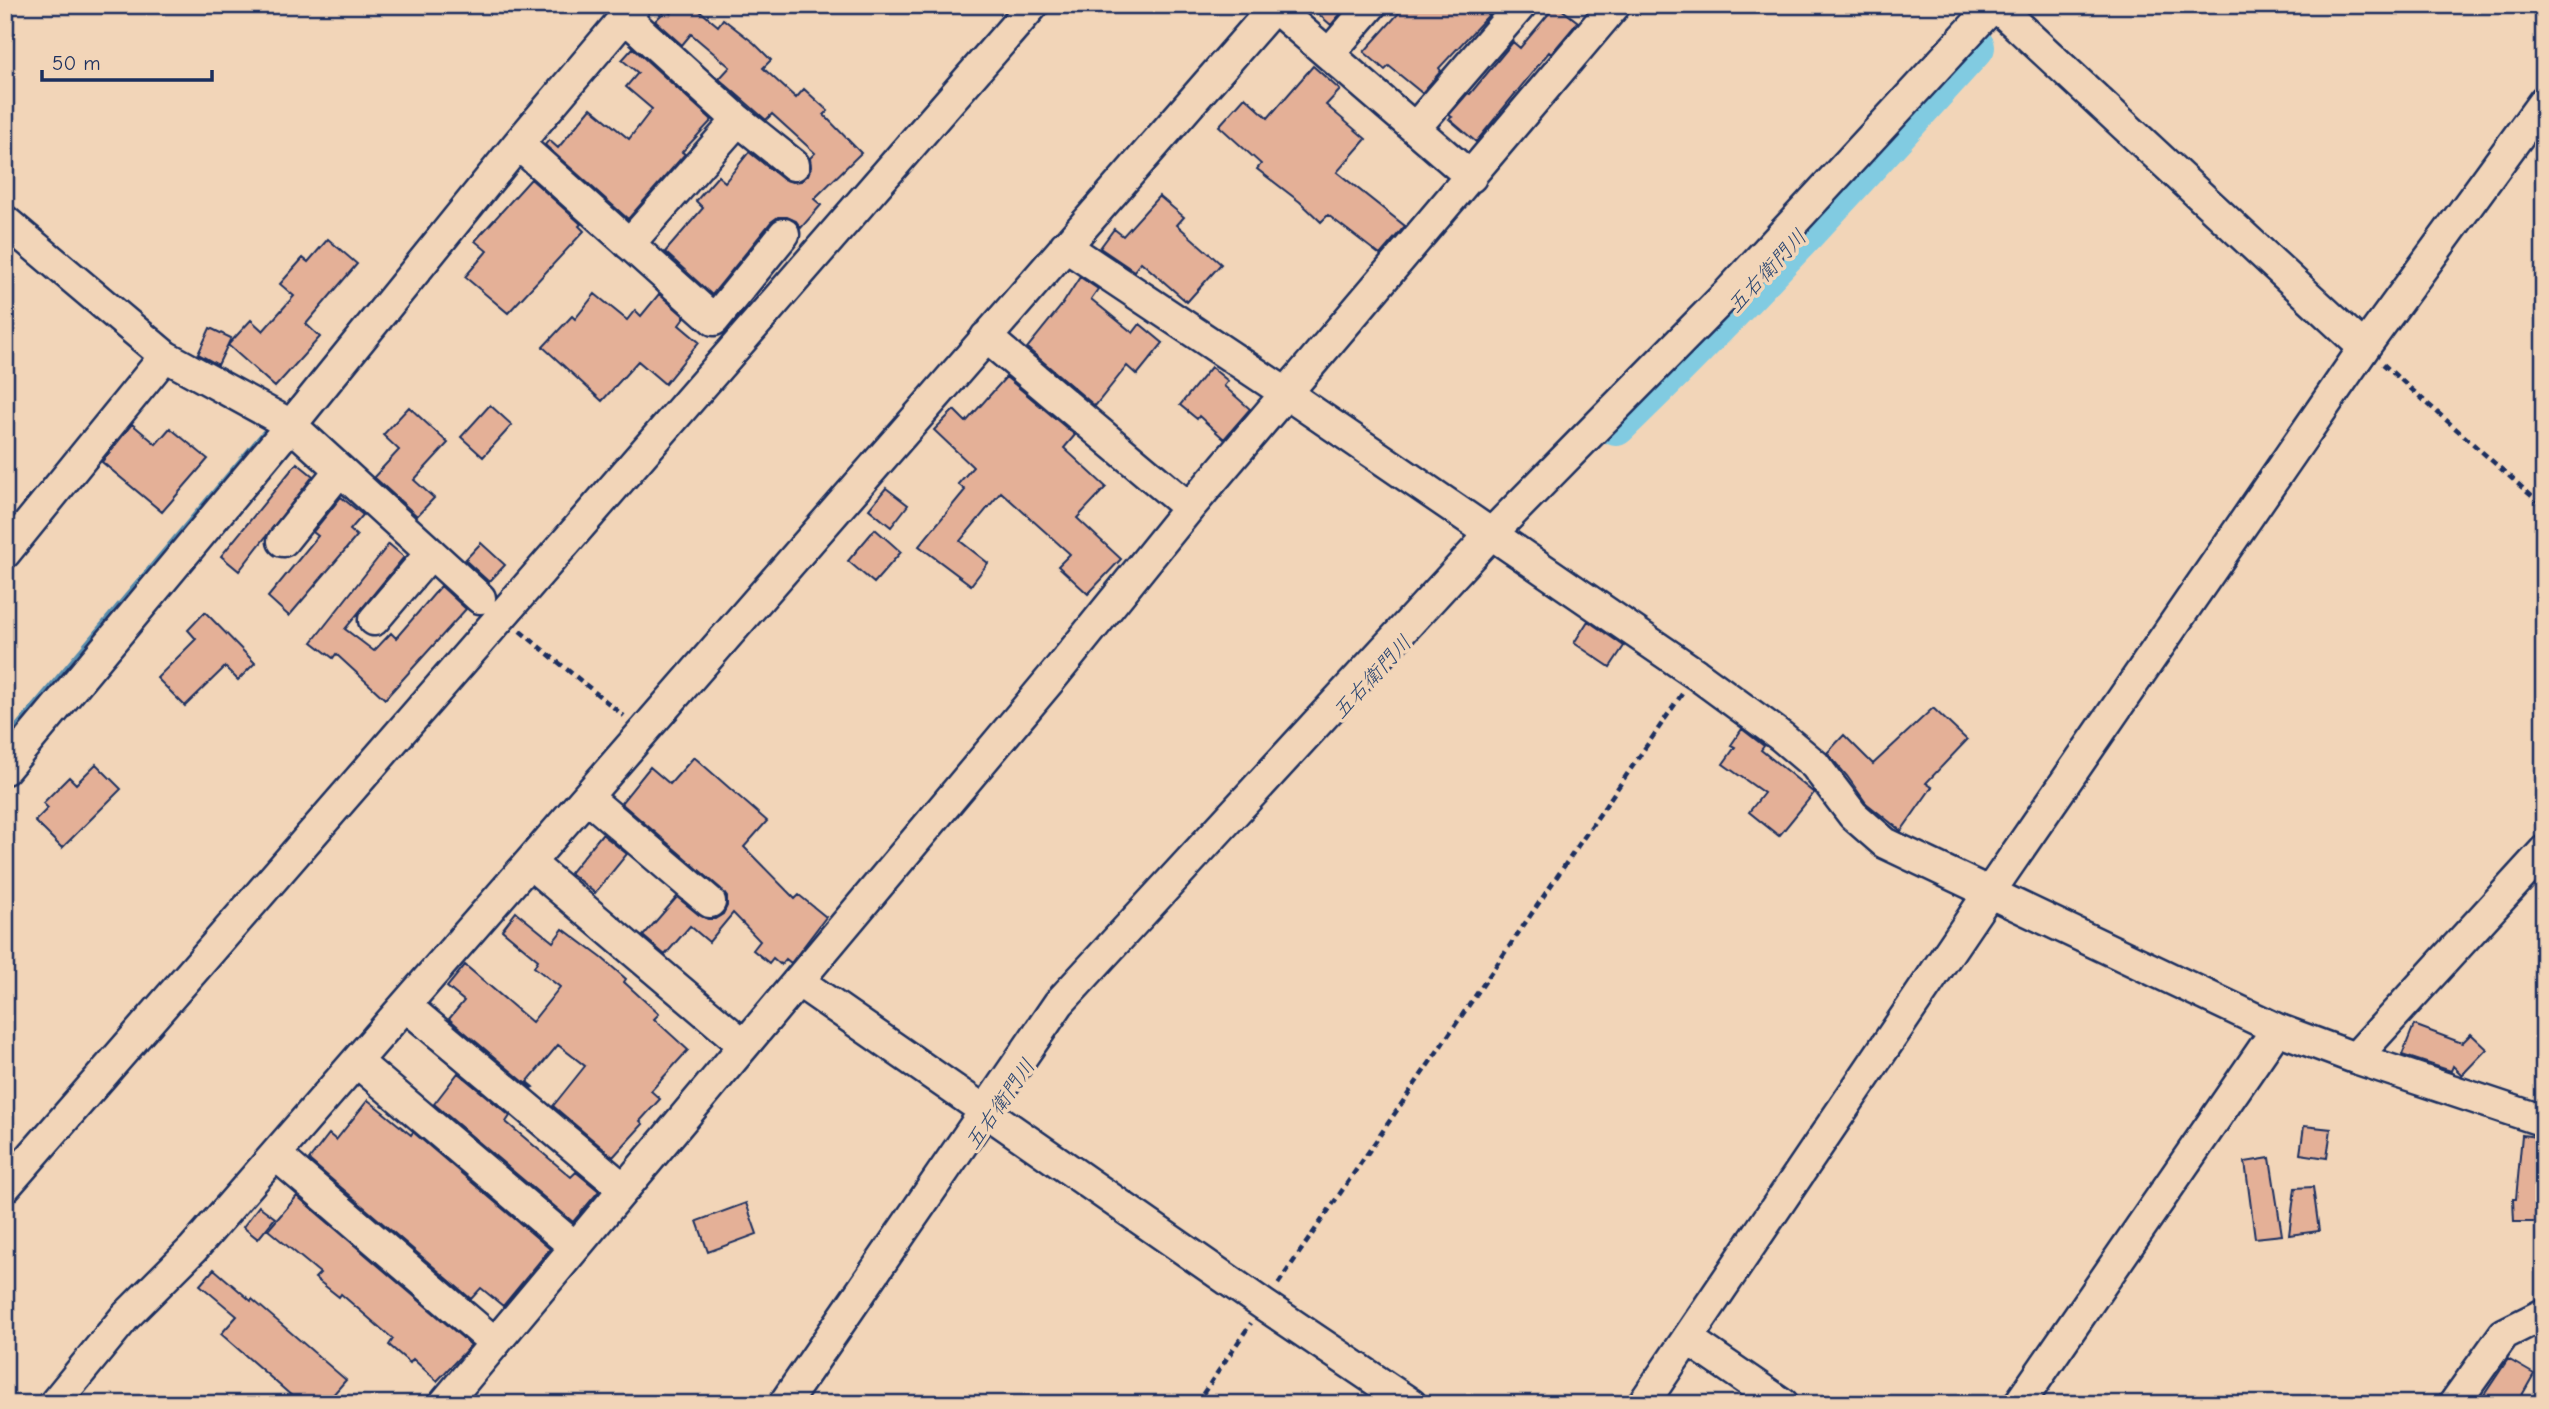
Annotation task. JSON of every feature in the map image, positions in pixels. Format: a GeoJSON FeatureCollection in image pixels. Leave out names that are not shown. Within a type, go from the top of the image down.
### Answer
{"type":"FeatureCollection","features":[{"type":"Feature","properties":{"kind":"street"},"geometry":{"type":"LineString","coordinates":[[5,1186],[492,607],[1033,5]]}},
{"type":"Feature","properties":{"kind":"street"},"geometry":{"type":"LineString","coordinates":[[1328,54],[1371,5]]}},
{"type":"Feature","properties":{"kind":"street"},"geometry":{"type":"LineString","coordinates":[[1415,128],[1521,5]]}},
{"type":"Feature","properties":{"kind":"street"},"geometry":{"type":"LineString","coordinates":[[444,1404],[1055,674],[1189,508],[1615,5]]}},
{"type":"Feature","properties":{"kind":"street"},"geometry":{"type":"LineString","coordinates":[[784,1404],[1059,1003],[1490,535],[1728,293],[1995,5],[2364,348]]}},
{"type":"Feature","properties":{"kind":"street"},"geometry":{"type":"LineString","coordinates":[[54,1404],[125,1317],[193,1249],[531,864],[1275,6],[1471,177]]}},
{"type":"Feature","properties":{"kind":"street"},"geometry":{"type":"LineString","coordinates":[[5,769],[630,11],[738,120],[794,164]]}},
{"type":"Feature","properties":{"kind":"street"},"geometry":{"type":"LineString","coordinates":[[1643,1404],[1989,893],[2364,348],[2544,101]]}},
{"type":"Feature","properties":{"kind":"street"},"geometry":{"type":"LineString","coordinates":[[629,244],[738,120]]}},
{"type":"Feature","properties":{"kind":"street"},"geometry":{"type":"LineString","coordinates":[[518,144],[714,320],[784,234]]}},
{"type":"Feature","properties":{"kind":"street"},"geometry":{"type":"LineString","coordinates":[[5,221],[165,356],[291,425],[492,607]]}},
{"type":"Feature","properties":{"kind":"street"},"geometry":{"type":"LineString","coordinates":[[1065,246],[1287,394],[1696,674],[1782,737],[1815,765],[1853,815],[1885,843],[2277,1029],[2544,1121]]}},
{"type":"Feature","properties":{"kind":"street"},"geometry":{"type":"LineString","coordinates":[[986,337],[1189,508]]}},
{"type":"Feature","properties":{"kind":"street"},"geometry":{"type":"LineString","coordinates":[[5,553],[165,356]]}},
{"type":"Feature","properties":{"kind":"street"},"geometry":{"type":"LineString","coordinates":[[283,541],[340,470]]}},
{"type":"Feature","properties":{"kind":"street"},"geometry":{"type":"LineString","coordinates":[[374,620],[431,553]]}},
{"type":"Feature","properties":{"kind":"street"},"geometry":{"type":"LineString","coordinates":[[588,798],[709,902]]}},
{"type":"Feature","properties":{"kind":"street"},"geometry":{"type":"LineString","coordinates":[[2355,1058],[2544,851]]}},
{"type":"Feature","properties":{"kind":"street"},"geometry":{"type":"LineString","coordinates":[[531,864],[744,1045]]}},
{"type":"Feature","properties":{"kind":"street"},"geometry":{"type":"LineString","coordinates":[[798,981],[1411,1404]]}},
{"type":"Feature","properties":{"kind":"street"},"geometry":{"type":"LineString","coordinates":[[406,1006],[624,1189]]}},
{"type":"Feature","properties":{"kind":"street"},"geometry":{"type":"LineString","coordinates":[[2019,1404],[2277,1029]]}},
{"type":"Feature","properties":{"kind":"street"},"geometry":{"type":"LineString","coordinates":[[357,1062],[575,1247]]}},
{"type":"Feature","properties":{"kind":"street"},"geometry":{"type":"LineString","coordinates":[[276,1155],[495,1343]]}},
{"type":"Feature","properties":{"kind":"street"},"geometry":{"type":"LineString","coordinates":[[2454,1404],[2504,1334],[2544,1314]]}},
{"type":"Feature","properties":{"kind":"street"},"geometry":{"type":"LineString","coordinates":[[1688,1339],[1783,1404]]}},
{"type":"Feature","properties":{"kind":"path"},"geometry":{"type":"LineString","coordinates":[[2364,348],[2544,507]]}},
{"type":"Feature","properties":{"kind":"path"},"geometry":{"type":"LineString","coordinates":[[492,607],[644,732]]}},
{"type":"Feature","properties":{"kind":"path"},"geometry":{"type":"LineString","coordinates":[[1196,1404],[1696,674]]}},
{"type":"Feature","properties":{"kind":"building"},"geometry":{"type":"Polygon","coordinates":[[[678,5],[693,5],[718,26],[723,19],[754,43],[771,60],[763,68],[796,98],[804,89],[828,111],[824,115],[861,153],[814,199],[821,205],[801,228],[796,221],[787,217],[778,217],[771,222],[712,295],[665,252],[703,208],[696,201],[718,176],[725,182],[749,152],[783,179],[792,182],[801,181],[808,175],[810,158],[815,153],[772,114],[766,120],[719,79],[730,67],[691,34],[682,45],[655,21],[666,10],[671,14],[678,5]]]}},
{"type":"Feature","properties":{"kind":"building"},"geometry":{"type":"Polygon","coordinates":[[[1308,5],[1348,5],[1331,25],[1308,5]]]}},
{"type":"Feature","properties":{"kind":"building"},"geometry":{"type":"Polygon","coordinates":[[[1406,5],[1498,5],[1439,68],[1441,71],[1422,93],[1389,66],[1385,70],[1364,52],[1406,5]]]}},
{"type":"Feature","properties":{"kind":"building"},"geometry":{"type":"Polygon","coordinates":[[[1556,5],[1578,22],[1551,54],[1549,52],[1476,142],[1449,119],[1452,117],[1449,115],[1513,42],[1520,48],[1556,5]]]}},
{"type":"Feature","properties":{"kind":"building"},"geometry":{"type":"Polygon","coordinates":[[[633,48],[712,120],[682,152],[685,154],[628,219],[545,145],[549,140],[558,148],[591,108],[629,139],[652,109],[626,87],[638,73],[622,60],[633,48]]]}},
{"type":"Feature","properties":{"kind":"building"},"geometry":{"type":"Polygon","coordinates":[[[1313,66],[1340,90],[1326,105],[1366,139],[1337,172],[1405,226],[1380,255],[1328,215],[1321,222],[1257,169],[1261,164],[1219,126],[1245,97],[1268,118],[1313,66]]]}},
{"type":"Feature","properties":{"kind":"building"},"geometry":{"type":"Polygon","coordinates":[[[531,179],[581,224],[579,226],[584,231],[508,313],[465,277],[487,251],[475,241],[531,179]]]}},
{"type":"Feature","properties":{"kind":"building"},"geometry":{"type":"Polygon","coordinates":[[[1159,196],[1184,217],[1177,225],[1221,264],[1187,302],[1141,262],[1134,271],[1100,248],[1114,229],[1123,236],[1159,196]]]}},
{"type":"Feature","properties":{"kind":"building"},"geometry":{"type":"Polygon","coordinates":[[[328,239],[357,264],[306,324],[320,337],[275,387],[228,345],[251,320],[263,331],[294,296],[280,284],[303,258],[308,262],[328,239]]]}},
{"type":"Feature","properties":{"kind":"building"},"geometry":{"type":"Polygon","coordinates":[[[1080,277],[1098,289],[1091,299],[1133,333],[1140,324],[1163,343],[1137,375],[1127,366],[1095,406],[1027,348],[1062,305],[1080,277]]]}},
{"type":"Feature","properties":{"kind":"building"},"geometry":{"type":"Polygon","coordinates":[[[595,294],[627,320],[635,310],[641,316],[659,294],[685,317],[679,325],[699,342],[665,384],[638,361],[602,401],[543,347],[572,316],[575,319],[595,294]]]}},
{"type":"Feature","properties":{"kind":"building"},"geometry":{"type":"Polygon","coordinates":[[[210,328],[231,338],[218,365],[198,354],[210,328]]]}},
{"type":"Feature","properties":{"kind":"building"},"geometry":{"type":"Polygon","coordinates":[[[1211,367],[1228,381],[1224,386],[1250,409],[1224,439],[1199,416],[1197,419],[1180,405],[1211,367]]]}},
{"type":"Feature","properties":{"kind":"building"},"geometry":{"type":"Polygon","coordinates":[[[1006,377],[1075,435],[1064,448],[1106,487],[1077,518],[1121,559],[1088,594],[1058,566],[1070,554],[1001,492],[960,541],[988,563],[971,585],[919,546],[965,490],[958,484],[973,467],[934,430],[954,410],[966,422],[1006,377]]]}},
{"type":"Feature","properties":{"kind":"building"},"geometry":{"type":"Polygon","coordinates":[[[490,405],[512,425],[483,457],[461,437],[490,405]]]}},
{"type":"Feature","properties":{"kind":"building"},"geometry":{"type":"Polygon","coordinates":[[[409,407],[448,443],[414,480],[434,498],[417,516],[374,477],[399,450],[383,435],[409,407]]]}},
{"type":"Feature","properties":{"kind":"building"},"geometry":{"type":"Polygon","coordinates":[[[132,424],[156,444],[170,428],[208,459],[162,512],[102,462],[132,424]]]}},
{"type":"Feature","properties":{"kind":"building"},"geometry":{"type":"Polygon","coordinates":[[[297,463],[313,476],[239,571],[221,556],[297,463]]]}},
{"type":"Feature","properties":{"kind":"building"},"geometry":{"type":"Polygon","coordinates":[[[886,488],[908,505],[891,527],[869,509],[886,488]]]}},
{"type":"Feature","properties":{"kind":"building"},"geometry":{"type":"Polygon","coordinates":[[[341,497],[363,515],[350,530],[357,536],[289,616],[268,597],[318,536],[313,532],[341,497]]]}},
{"type":"Feature","properties":{"kind":"building"},"geometry":{"type":"Polygon","coordinates":[[[875,529],[901,552],[874,583],[848,561],[875,529]]]}},
{"type":"Feature","properties":{"kind":"building"},"geometry":{"type":"Polygon","coordinates":[[[481,543],[505,565],[489,582],[465,560],[481,543]]]}},
{"type":"Feature","properties":{"kind":"building"},"geometry":{"type":"Polygon","coordinates":[[[389,544],[404,557],[345,629],[374,651],[391,633],[396,638],[441,586],[466,609],[385,699],[336,654],[333,658],[312,642],[389,544]]]}},
{"type":"Feature","properties":{"kind":"building"},"geometry":{"type":"Polygon","coordinates":[[[205,612],[255,663],[238,680],[225,667],[185,706],[157,678],[196,639],[188,630],[205,612]]]}},
{"type":"Feature","properties":{"kind":"building"},"geometry":{"type":"Polygon","coordinates":[[[1588,621],[1624,646],[1610,667],[1574,643],[1588,621]]]}},
{"type":"Feature","properties":{"kind":"building"},"geometry":{"type":"Polygon","coordinates":[[[1933,708],[1967,740],[1926,783],[1932,787],[1901,831],[1866,803],[1827,753],[1844,735],[1873,764],[1933,708]]]}},
{"type":"Feature","properties":{"kind":"building"},"geometry":{"type":"Polygon","coordinates":[[[1742,729],[1764,746],[1761,750],[1814,793],[1779,836],[1749,812],[1764,793],[1723,764],[1735,747],[1731,745],[1742,729]]]}},
{"type":"Feature","properties":{"kind":"building"},"geometry":{"type":"Polygon","coordinates":[[[694,757],[767,821],[744,847],[795,899],[799,895],[826,917],[791,963],[786,959],[781,965],[773,958],[769,963],[753,950],[760,941],[733,913],[709,942],[690,926],[665,955],[643,936],[677,897],[708,919],[715,919],[723,914],[727,906],[727,897],[721,889],[621,803],[650,767],[670,784],[694,757]]]}},
{"type":"Feature","properties":{"kind":"building"},"geometry":{"type":"Polygon","coordinates":[[[96,764],[121,789],[62,848],[35,821],[48,808],[43,803],[69,777],[76,784],[96,764]]]}},
{"type":"Feature","properties":{"kind":"building"},"geometry":{"type":"Polygon","coordinates":[[[602,834],[627,854],[595,893],[570,873],[602,834]]]}},
{"type":"Feature","properties":{"kind":"building"},"geometry":{"type":"Polygon","coordinates":[[[516,912],[553,942],[563,929],[602,958],[659,1014],[654,1019],[688,1050],[651,1091],[660,1099],[640,1121],[643,1124],[613,1157],[553,1106],[585,1066],[558,1045],[527,1082],[533,1087],[531,1088],[449,1019],[464,1001],[447,987],[465,965],[532,1022],[560,987],[534,967],[538,960],[502,930],[516,912]]]}},
{"type":"Feature","properties":{"kind":"building"},"geometry":{"type":"Polygon","coordinates":[[[2414,1025],[2462,1043],[2471,1034],[2487,1049],[2462,1075],[2453,1066],[2451,1071],[2402,1055],[2414,1025]]]}},
{"type":"Feature","properties":{"kind":"building"},"geometry":{"type":"Polygon","coordinates":[[[458,1073],[510,1116],[506,1122],[571,1177],[576,1172],[599,1191],[573,1222],[434,1104],[458,1073]]]}},
{"type":"Feature","properties":{"kind":"building"},"geometry":{"type":"Polygon","coordinates":[[[368,1100],[411,1135],[413,1132],[550,1249],[503,1306],[481,1288],[471,1299],[309,1160],[329,1134],[336,1140],[368,1100]]]}},
{"type":"Feature","properties":{"kind":"building"},"geometry":{"type":"Polygon","coordinates":[[[2304,1126],[2331,1129],[2327,1158],[2300,1154],[2304,1126]]]}},
{"type":"Feature","properties":{"kind":"building"},"geometry":{"type":"Polygon","coordinates":[[[2522,1135],[2544,1138],[2540,1178],[2544,1178],[2544,1222],[2514,1222],[2513,1199],[2516,1199],[2522,1135]]]}},
{"type":"Feature","properties":{"kind":"building"},"geometry":{"type":"Polygon","coordinates":[[[2270,1158],[2282,1235],[2255,1238],[2245,1162],[2270,1158]]]}},
{"type":"Feature","properties":{"kind":"building"},"geometry":{"type":"Polygon","coordinates":[[[2313,1187],[2319,1231],[2289,1235],[2295,1188],[2313,1187]]]}},
{"type":"Feature","properties":{"kind":"building"},"geometry":{"type":"Polygon","coordinates":[[[297,1196],[471,1345],[437,1381],[413,1359],[410,1363],[389,1345],[393,1339],[341,1294],[339,1297],[315,1278],[320,1273],[268,1230],[297,1196]]]}},
{"type":"Feature","properties":{"kind":"building"},"geometry":{"type":"Polygon","coordinates":[[[746,1203],[757,1234],[708,1252],[697,1221],[746,1203]]]}},
{"type":"Feature","properties":{"kind":"building"},"geometry":{"type":"Polygon","coordinates":[[[259,1206],[275,1218],[258,1239],[243,1227],[259,1206]]]}},
{"type":"Feature","properties":{"kind":"building"},"geometry":{"type":"Polygon","coordinates":[[[214,1269],[346,1380],[325,1404],[301,1404],[221,1334],[237,1316],[200,1285],[214,1269]]]}},
{"type":"Feature","properties":{"kind":"building"},"geometry":{"type":"Polygon","coordinates":[[[2508,1359],[2534,1374],[2517,1404],[2478,1404],[2508,1359]]]}},
{"type":"Feature","properties":{"kind":"waterway","name":"五右衛門川"},"geometry":{"type":"LineString","coordinates":[[1616,426],[1754,287],[1975,47]]}},
{"type":"Feature","properties":{"kind":"waterway"},"geometry":{"type":"LineString","coordinates":[[5,742],[274,422]]}}]}
